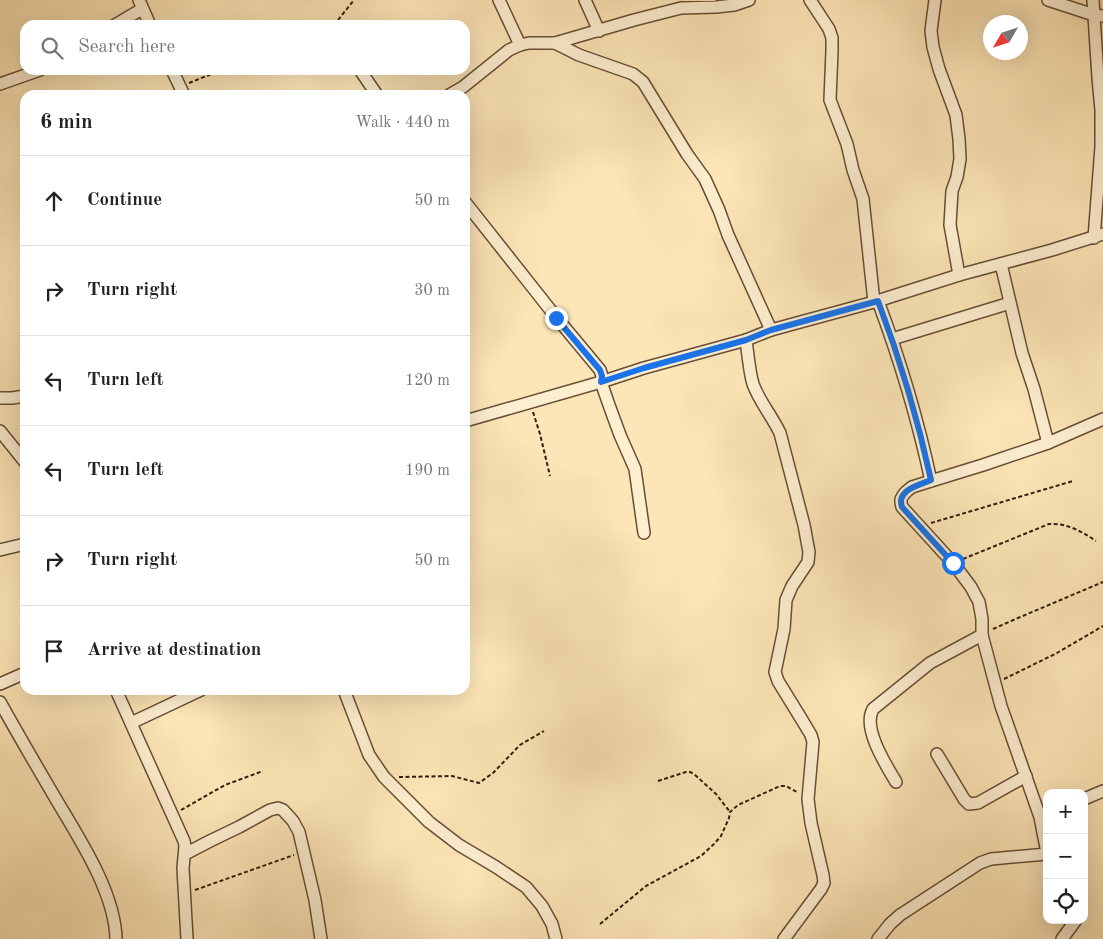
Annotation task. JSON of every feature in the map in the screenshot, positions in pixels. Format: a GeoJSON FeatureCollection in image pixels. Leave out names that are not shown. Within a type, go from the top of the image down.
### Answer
{"type":"FeatureCollection","features":[{"type":"Feature","properties":{"kind":"street"},"geometry":{"type":"LineString","coordinates":[[499,0],[520,45]]}},
{"type":"Feature","properties":{"kind":"street"},"geometry":{"type":"LineString","coordinates":[[585,0],[599,31]]}},
{"type":"Feature","properties":{"kind":"street"},"geometry":{"type":"LineString","coordinates":[[458,90],[509,50],[520,45],[555,43],[599,31],[680,4],[716,7],[734,5],[749,0]]}},
{"type":"Feature","properties":{"kind":"street"},"geometry":{"type":"LineString","coordinates":[[810,0],[829,28],[832,38],[830,100],[847,144],[863,199],[876,302],[892,339],[922,438],[931,480]]}},
{"type":"Feature","properties":{"kind":"street"},"geometry":{"type":"LineString","coordinates":[[935,0],[931,31],[933,48],[956,115],[958,131],[960,158],[952,191],[950,225],[959,276]]}},
{"type":"Feature","properties":{"kind":"street"},"geometry":{"type":"LineString","coordinates":[[1048,0],[1098,16]]}},
{"type":"Feature","properties":{"kind":"street"},"geometry":{"type":"LineString","coordinates":[[470,421],[644,368],[746,340],[771,330],[876,302],[1098,236],[1101,110],[1098,16],[1093,0]]}},
{"type":"Feature","properties":{"kind":"street"},"geometry":{"type":"LineString","coordinates":[[121,20],[141,4],[148,20]]}},
{"type":"Feature","properties":{"kind":"street"},"geometry":{"type":"LineString","coordinates":[[555,43],[579,55],[633,74],[643,82],[687,154],[705,179],[771,330]]}},
{"type":"Feature","properties":{"kind":"street"},"geometry":{"type":"LineString","coordinates":[[0,84],[26,75]]}},
{"type":"Feature","properties":{"kind":"street"},"geometry":{"type":"LineString","coordinates":[[174,75],[182,90]]}},
{"type":"Feature","properties":{"kind":"street"},"geometry":{"type":"LineString","coordinates":[[363,75],[374,90]]}},
{"type":"Feature","properties":{"kind":"street"},"geometry":{"type":"LineString","coordinates":[[470,208],[556,318],[600,370],[601,382],[620,435],[635,468],[644,533]]}},
{"type":"Feature","properties":{"kind":"street"},"geometry":{"type":"LineString","coordinates":[[1001,264],[1022,353],[1034,389],[1048,443]]}},
{"type":"Feature","properties":{"kind":"street"},"geometry":{"type":"LineString","coordinates":[[892,339],[1010,303]]}},
{"type":"Feature","properties":{"kind":"street"},"geometry":{"type":"LineString","coordinates":[[746,340],[753,383],[780,433],[804,524],[809,552],[808,562],[792,586],[786,600],[784,629],[775,672],[778,681],[813,742],[808,799],[824,883],[784,939]]}},
{"type":"Feature","properties":{"kind":"street"},"geometry":{"type":"LineString","coordinates":[[0,398],[20,397]]}},
{"type":"Feature","properties":{"kind":"street"},"geometry":{"type":"LineString","coordinates":[[1043,815],[1011,736],[995,683],[982,635],[979,602],[971,587],[953,563],[902,507],[901,499],[907,491],[931,480],[1048,443],[1103,419]]}},
{"type":"Feature","properties":{"kind":"street"},"geometry":{"type":"LineString","coordinates":[[0,431],[20,456]]}},
{"type":"Feature","properties":{"kind":"street"},"geometry":{"type":"LineString","coordinates":[[0,550],[20,545]]}},
{"type":"Feature","properties":{"kind":"street"},"geometry":{"type":"LineString","coordinates":[[896,782],[874,742],[870,714],[873,709],[930,663],[982,635]]}},
{"type":"Feature","properties":{"kind":"street"},"geometry":{"type":"LineString","coordinates":[[0,684],[20,675]]}},
{"type":"Feature","properties":{"kind":"street"},"geometry":{"type":"LineString","coordinates":[[118,695],[184,841],[183,868],[186,939]]}},
{"type":"Feature","properties":{"kind":"street"},"geometry":{"type":"LineString","coordinates":[[131,722],[190,695]]}},
{"type":"Feature","properties":{"kind":"street"},"geometry":{"type":"LineString","coordinates":[[346,695],[369,755],[384,777],[428,822],[459,845],[526,887],[542,906],[552,924],[556,939]]}},
{"type":"Feature","properties":{"kind":"street"},"geometry":{"type":"LineString","coordinates":[[0,702],[96,871],[110,904],[116,939]]}},
{"type":"Feature","properties":{"kind":"street"},"geometry":{"type":"LineString","coordinates":[[937,754],[969,804],[978,803],[1026,776]]}},
{"type":"Feature","properties":{"kind":"street"},"geometry":{"type":"LineString","coordinates":[[1088,797],[1103,791]]}},
{"type":"Feature","properties":{"kind":"street"},"geometry":{"type":"LineString","coordinates":[[184,854],[270,810],[278,808],[283,810],[293,821],[299,832],[316,900],[321,939]]}},
{"type":"Feature","properties":{"kind":"street"},"geometry":{"type":"LineString","coordinates":[[878,939],[900,915],[980,863],[1043,854]]}},
{"type":"Feature","properties":{"kind":"street"},"geometry":{"type":"LineString","coordinates":[[1062,939],[1073,924]]}},
{"type":"Feature","properties":{"kind":"path"},"geometry":{"type":"LineString","coordinates":[[338,20],[354,0]]}},
{"type":"Feature","properties":{"kind":"path"},"geometry":{"type":"LineString","coordinates":[[184,90],[212,75]]}},
{"type":"Feature","properties":{"kind":"path"},"geometry":{"type":"LineString","coordinates":[[530,403],[550,476]]}},
{"type":"Feature","properties":{"kind":"path"},"geometry":{"type":"LineString","coordinates":[[919,526],[1073,481]]}},
{"type":"Feature","properties":{"kind":"path"},"geometry":{"type":"LineString","coordinates":[[953,563],[1049,524],[1073,528],[1096,541]]}},
{"type":"Feature","properties":{"kind":"path"},"geometry":{"type":"LineString","coordinates":[[982,635],[1103,582]]}},
{"type":"Feature","properties":{"kind":"path"},"geometry":{"type":"LineString","coordinates":[[995,683],[1057,653],[1103,626]]}},
{"type":"Feature","properties":{"kind":"path"},"geometry":{"type":"LineString","coordinates":[[384,777],[452,776],[479,783],[520,746],[544,731]]}},
{"type":"Feature","properties":{"kind":"path"},"geometry":{"type":"LineString","coordinates":[[173,815],[225,785],[263,771]]}},
{"type":"Feature","properties":{"kind":"path"},"geometry":{"type":"LineString","coordinates":[[658,782],[690,772],[716,794],[730,812]]}},
{"type":"Feature","properties":{"kind":"path"},"geometry":{"type":"LineString","coordinates":[[600,924],[646,886],[701,856],[720,836],[730,812],[738,805],[780,786],[791,788],[808,799]]}},
{"type":"Feature","properties":{"kind":"path"},"geometry":{"type":"LineString","coordinates":[[184,894],[304,851]]}},
{"type":"Feature","properties":{"kind":"route"},"geometry":{"type":"LineString","coordinates":[[556,318],[600,370],[601,382],[746,340],[771,330],[878,301],[892,339],[922,438],[931,480],[907,491],[901,499],[902,507],[953,563]]}}]}
